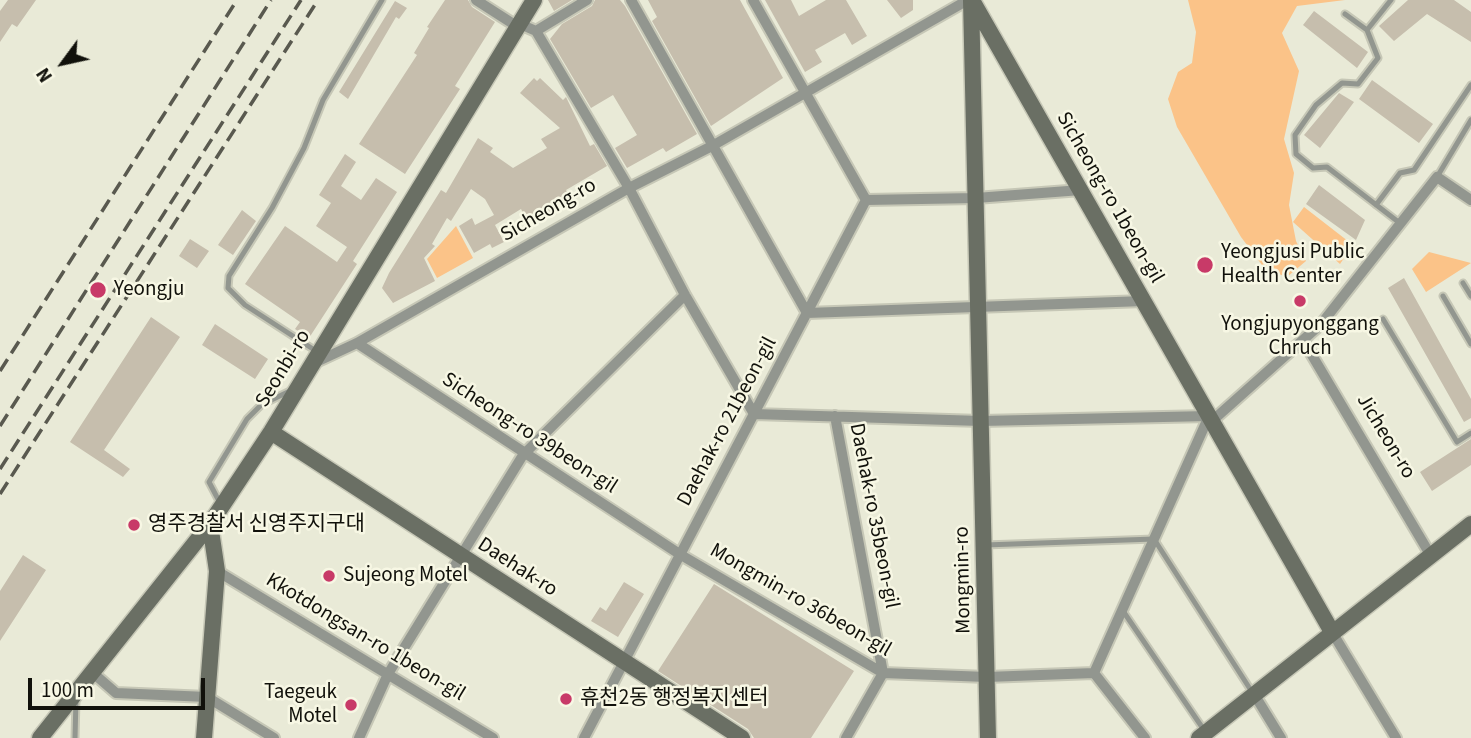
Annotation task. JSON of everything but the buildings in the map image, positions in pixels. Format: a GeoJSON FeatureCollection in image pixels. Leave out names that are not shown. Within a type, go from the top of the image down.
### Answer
{"type":"FeatureCollection","features":[{"type":"Feature","properties":{"kind":"main road","name":"Seonbi-ro"},"geometry":{"type":"LineString","coordinates":[[40,738],[210,524],[271,432],[534,0]]}},
{"type":"Feature","properties":{"kind":"main road","name":"Sicheong-ro 1beon-gil"},"geometry":{"type":"LineString","coordinates":[[971,0],[1332,632]]}},
{"type":"Feature","properties":{"kind":"main road","name":"Mongmin-ro"},"geometry":{"type":"LineString","coordinates":[[971,0],[988,738]]}},
{"type":"Feature","properties":{"kind":"main road","name":"Daehak-ro"},"geometry":{"type":"LineString","coordinates":[[271,432],[741,738]]}},
{"type":"Feature","properties":{"kind":"main road"},"geometry":{"type":"LineString","coordinates":[[204,738],[217,570],[210,524]]}},
{"type":"Feature","properties":{"kind":"main road"},"geometry":{"type":"LineString","coordinates":[[1202,735],[1471,524]]}},
{"type":"Feature","properties":{"kind":"street"},"geometry":{"type":"LineString","coordinates":[[476,0],[519,26],[536,31],[629,188],[685,295],[754,414],[981,421],[1211,419]]}},
{"type":"Feature","properties":{"kind":"street"},"geometry":{"type":"LineString","coordinates":[[536,31],[587,0]]}},
{"type":"Feature","properties":{"kind":"street"},"geometry":{"type":"LineString","coordinates":[[631,0],[807,313],[979,309],[1144,301]]}},
{"type":"Feature","properties":{"kind":"street"},"geometry":{"type":"LineString","coordinates":[[754,0],[866,200],[976,198],[1081,190]]}},
{"type":"Feature","properties":{"kind":"street","name":"Sicheong-ro"},"geometry":{"type":"LineString","coordinates":[[315,358],[357,343],[629,188],[712,146],[971,0]]}},
{"type":"Feature","properties":{"kind":"street"},"geometry":{"type":"LineString","coordinates":[[1145,738],[1094,673],[1211,419],[1322,323],[1437,177],[1471,200]]}},
{"type":"Feature","properties":{"kind":"street","name":"Daehak-ro 21beon-gil"},"geometry":{"type":"LineString","coordinates":[[584,738],[866,200]]}},
{"type":"Feature","properties":{"kind":"street"},"geometry":{"type":"LineString","coordinates":[[359,738],[388,674],[523,455],[685,295]]}},
{"type":"Feature","properties":{"kind":"street","name":"Jicheon-ro"},"geometry":{"type":"LineString","coordinates":[[1303,340],[1430,556]]}},
{"type":"Feature","properties":{"kind":"street","name":"Sicheong-ro 39beon-gil"},"geometry":{"type":"LineString","coordinates":[[357,343],[523,455],[681,555]]}},
{"type":"Feature","properties":{"kind":"street","name":"Daehak-ro 35beon-gil"},"geometry":{"type":"LineString","coordinates":[[835,416],[883,673]]}},
{"type":"Feature","properties":{"kind":"street","name":"Mongmin-ro 36beon-gil"},"geometry":{"type":"LineString","coordinates":[[681,555],[883,673],[987,677],[1094,673]]}},
{"type":"Feature","properties":{"kind":"street","name":"Kkotdongsan-ro 1beon-gil"},"geometry":{"type":"LineString","coordinates":[[217,570],[493,738]]}},
{"type":"Feature","properties":{"kind":"street"},"geometry":{"type":"LineString","coordinates":[[1332,632],[1396,738]]}},
{"type":"Feature","properties":{"kind":"street"},"geometry":{"type":"LineString","coordinates":[[93,673],[116,693],[207,697],[274,738]]}},
{"type":"Feature","properties":{"kind":"street"},"geometry":{"type":"LineString","coordinates":[[846,738],[883,673]]}},
{"type":"Feature","properties":{"kind":"street"},"geometry":{"type":"LineString","coordinates":[[1254,694],[1281,738]]}},
{"type":"Feature","properties":{"kind":"lane"},"geometry":{"type":"LineString","coordinates":[[315,358],[245,305],[228,288],[229,276],[272,208],[303,148],[323,100],[382,0]]}},
{"type":"Feature","properties":{"kind":"lane"},"geometry":{"type":"LineString","coordinates":[[1367,30],[1391,0]]}},
{"type":"Feature","properties":{"kind":"lane"},"geometry":{"type":"LineString","coordinates":[[1345,14],[1367,30],[1378,58],[1358,84],[1342,83],[1316,105],[1295,135],[1296,154],[1313,168],[1327,167],[1401,224]]}},
{"type":"Feature","properties":{"kind":"lane"},"geometry":{"type":"LineString","coordinates":[[1376,205],[1400,173],[1414,170],[1471,86]]}},
{"type":"Feature","properties":{"kind":"lane"},"geometry":{"type":"LineString","coordinates":[[1437,177],[1471,120]]}},
{"type":"Feature","properties":{"kind":"lane"},"geometry":{"type":"LineString","coordinates":[[1463,283],[1471,296]]}},
{"type":"Feature","properties":{"kind":"lane"},"geometry":{"type":"LineString","coordinates":[[1443,296],[1471,344]]}},
{"type":"Feature","properties":{"kind":"lane"},"geometry":{"type":"LineString","coordinates":[[1383,319],[1457,442],[1471,433]]}},
{"type":"Feature","properties":{"kind":"lane"},"geometry":{"type":"LineString","coordinates":[[222,506],[209,482],[247,419],[261,405],[298,387]]}},
{"type":"Feature","properties":{"kind":"lane"},"geometry":{"type":"LineString","coordinates":[[984,545],[1154,539],[1254,694]]}},
{"type":"Feature","properties":{"kind":"lane"},"geometry":{"type":"LineString","coordinates":[[1122,610],[1202,735]]}},
{"type":"Feature","properties":{"kind":"lane"},"geometry":{"type":"LineString","coordinates":[[75,738],[76,695]]}},
{"type":"Feature","properties":{"kind":"shaded area"},"geometry":{"type":"Polygon","coordinates":[[[1188,0],[1345,0],[1297,6],[1282,33],[1299,71],[1284,139],[1294,173],[1289,205],[1296,241],[1306,261],[1287,277],[1265,269],[1241,237],[1177,127],[1168,99],[1178,72],[1192,63],[1196,32],[1188,0]]]}},
{"type":"Feature","properties":{"kind":"shaded area"},"geometry":{"type":"Polygon","coordinates":[[[1304,207],[1353,245],[1340,264],[1293,222],[1304,207]]]}},
{"type":"Feature","properties":{"kind":"shaded area"},"geometry":{"type":"Polygon","coordinates":[[[456,226],[473,258],[437,278],[427,259],[456,226]]]}},
{"type":"Feature","properties":{"kind":"shaded area"},"geometry":{"type":"Polygon","coordinates":[[[1429,252],[1471,263],[1426,292],[1412,269],[1429,252]]]}},
{"type":"Feature","properties":{"kind":"railway"},"geometry":{"type":"LineString","coordinates":[[0,371],[237,0]]}},
{"type":"Feature","properties":{"kind":"railway"},"geometry":{"type":"LineString","coordinates":[[0,426],[271,0]]}},
{"type":"Feature","properties":{"kind":"railway"},"geometry":{"type":"LineString","coordinates":[[0,469],[301,0]]}},
{"type":"Feature","properties":{"kind":"railway"},"geometry":{"type":"LineString","coordinates":[[0,494],[318,0]]}},
{"type":"Feature","properties":{"kind":"place","name":"Yeongjusi Public Health Center"},"geometry":{"type":"Point","coordinates":[1205,265]}},
{"type":"Feature","properties":{"kind":"place","name":"Yeongju"},"geometry":{"type":"Point","coordinates":[98,290]}},
{"type":"Feature","properties":{"kind":"place","name":"Yongjupyonggang Chruch"},"geometry":{"type":"Point","coordinates":[1300,301]}},
{"type":"Feature","properties":{"kind":"place","name":"영주경찰서 신영주지구대"},"geometry":{"type":"Point","coordinates":[134,525]}},
{"type":"Feature","properties":{"kind":"place","name":"Sujeong Motel"},"geometry":{"type":"Point","coordinates":[329,576]}},
{"type":"Feature","properties":{"kind":"place","name":"휴천2동 행정복지센터"},"geometry":{"type":"Point","coordinates":[566,699]}},
{"type":"Feature","properties":{"kind":"place","name":"Taegeuk Motel"},"geometry":{"type":"Point","coordinates":[351,705]}}]}
